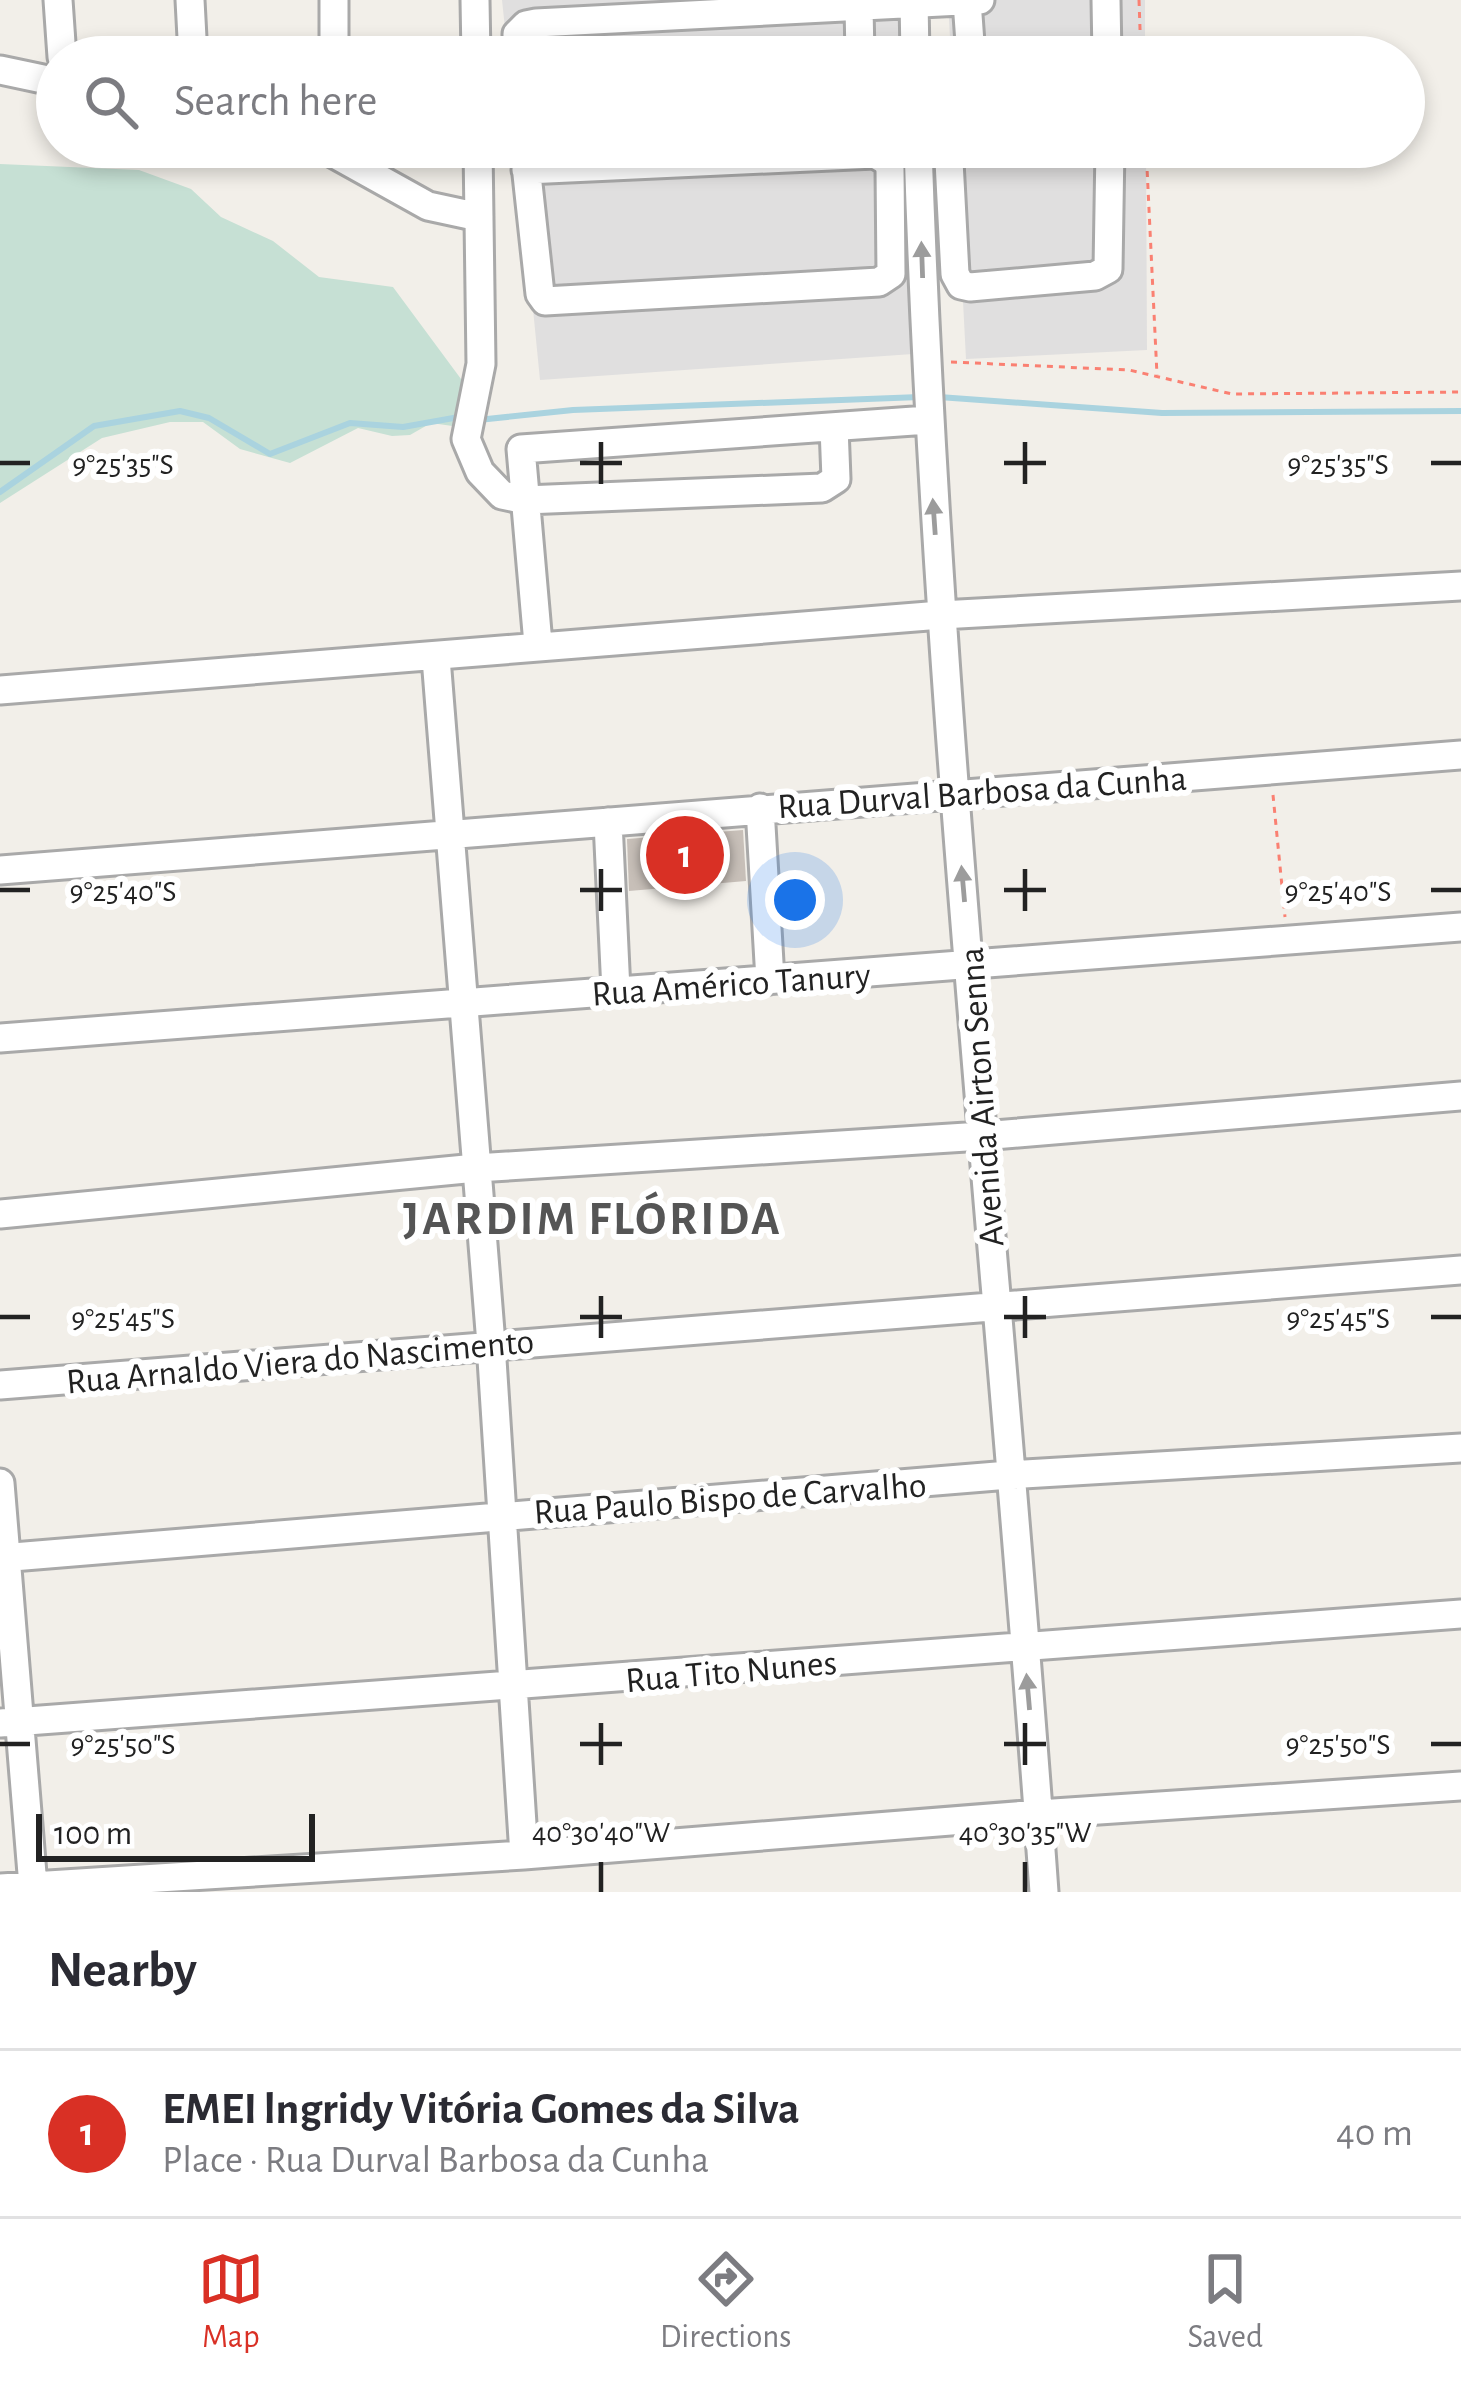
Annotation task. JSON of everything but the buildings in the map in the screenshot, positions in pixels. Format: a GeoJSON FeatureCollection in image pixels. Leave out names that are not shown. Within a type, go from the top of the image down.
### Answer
{"type":"FeatureCollection","features":[{"type":"Feature","properties":{"kind":"street"},"geometry":{"type":"LineString","coordinates":[[58,0],[61,36]]}},
{"type":"Feature","properties":{"kind":"street"},"geometry":{"type":"LineString","coordinates":[[190,0],[192,36]]}},
{"type":"Feature","properties":{"kind":"street"},"geometry":{"type":"LineString","coordinates":[[334,0],[334,36]]}},
{"type":"Feature","properties":{"kind":"street"},"geometry":{"type":"LineString","coordinates":[[475,0],[476,36]]}},
{"type":"Feature","properties":{"kind":"street"},"geometry":{"type":"LineString","coordinates":[[517,36],[536,22],[980,0]]}},
{"type":"Feature","properties":{"kind":"street"},"geometry":{"type":"LineString","coordinates":[[1106,0],[1107,36]]}},
{"type":"Feature","properties":{"kind":"street"},"geometry":{"type":"LineString","coordinates":[[967,1],[969,36]]}},
{"type":"Feature","properties":{"kind":"street"},"geometry":{"type":"LineString","coordinates":[[914,2],[915,36]]}},
{"type":"Feature","properties":{"kind":"street"},"geometry":{"type":"LineString","coordinates":[[859,6],[860,36]]}},
{"type":"Feature","properties":{"kind":"street"},"geometry":{"type":"LineString","coordinates":[[0,70],[36,78]]}},
{"type":"Feature","properties":{"kind":"street"},"geometry":{"type":"LineString","coordinates":[[360,168],[428,206],[479,217]]}},
{"type":"Feature","properties":{"kind":"street"},"geometry":{"type":"LineString","coordinates":[[478,168],[481,364],[466,439],[480,472],[502,495],[526,500],[823,488],[836,479],[834,427]]}},
{"type":"Feature","properties":{"kind":"street"},"geometry":{"type":"LineString","coordinates":[[526,168],[540,294],[550,302],[886,280],[891,274],[889,168]]}},
{"type":"Feature","properties":{"kind":"street","name":"Avenida Airton Senna"},"geometry":{"type":"LineString","coordinates":[[919,168],[925,367],[941,614],[1044,1892]]}},
{"type":"Feature","properties":{"kind":"street"},"geometry":{"type":"LineString","coordinates":[[949,168],[955,274],[961,285],[970,287],[1095,275],[1108,269],[1110,168]]}},
{"type":"Feature","properties":{"kind":"street"},"geometry":{"type":"LineString","coordinates":[[538,644],[521,449],[928,416]]}},
{"type":"Feature","properties":{"kind":"street"},"geometry":{"type":"LineString","coordinates":[[0,690],[941,614],[1461,586]]}},
{"type":"Feature","properties":{"kind":"street"},"geometry":{"type":"LineString","coordinates":[[436,658],[491,1344],[524,1856]]}},
{"type":"Feature","properties":{"kind":"street","name":"Rua Durval Barbosa da Cunha"},"geometry":{"type":"LineString","coordinates":[[0,869],[1461,754]]}},
{"type":"Feature","properties":{"kind":"street"},"geometry":{"type":"LineString","coordinates":[[760,808],[770,980]]}},
{"type":"Feature","properties":{"kind":"street"},"geometry":{"type":"LineString","coordinates":[[608,822],[616,992]]}},
{"type":"Feature","properties":{"kind":"street","name":"Rua Américo Tanury"},"geometry":{"type":"LineString","coordinates":[[0,1038],[1461,927]]}},
{"type":"Feature","properties":{"kind":"street"},"geometry":{"type":"LineString","coordinates":[[0,1214],[476,1168],[982,1136],[1461,1096]]}},
{"type":"Feature","properties":{"kind":"street","name":"Rua Arnaldo Viera do Nascimento"},"geometry":{"type":"LineString","coordinates":[[0,1385],[1461,1270]]}},
{"type":"Feature","properties":{"kind":"street","name":"Rua Paulo Bispo de Carvalho"},"geometry":{"type":"LineString","coordinates":[[3,1557],[1009,1475],[1461,1448]]}},
{"type":"Feature","properties":{"kind":"street"},"geometry":{"type":"LineString","coordinates":[[0,1483],[9,1723],[33,1886]]}},
{"type":"Feature","properties":{"kind":"street","name":"Rua Tito Nunes"},"geometry":{"type":"LineString","coordinates":[[9,1723],[1461,1614]]}},
{"type":"Feature","properties":{"kind":"street"},"geometry":{"type":"LineString","coordinates":[[0,1888],[524,1856],[1461,1786]]}},
{"type":"Feature","properties":{"kind":"path"},"geometry":{"type":"LineString","coordinates":[[1138,0],[1140,36]]}},
{"type":"Feature","properties":{"kind":"path"},"geometry":{"type":"LineString","coordinates":[[1147,168],[1157,377]]}},
{"type":"Feature","properties":{"kind":"path"},"geometry":{"type":"LineString","coordinates":[[925,367],[1130,370],[1232,394],[1461,392]]}},
{"type":"Feature","properties":{"kind":"path"},"geometry":{"type":"LineString","coordinates":[[1270,770],[1288,940]]}},
{"type":"Feature","properties":{"kind":"shaded area"},"geometry":{"type":"Polygon","coordinates":[[[502,0],[901,0],[902,36],[506,36],[502,0]]]}},
{"type":"Feature","properties":{"kind":"shaded area"},"geometry":{"type":"Polygon","coordinates":[[[948,0],[1145,0],[1145,36],[950,36],[948,0]]]}},
{"type":"Feature","properties":{"kind":"shaded area"},"geometry":{"type":"Polygon","coordinates":[[[519,168],[907,168],[913,354],[540,380],[519,168]]]}},
{"type":"Feature","properties":{"kind":"shaded area"},"geometry":{"type":"Polygon","coordinates":[[[956,168],[1146,168],[1147,350],[966,359],[956,168]]]}},
{"type":"Feature","properties":{"kind":"green space"},"geometry":{"type":"Polygon","coordinates":[[[0,164],[139,170],[191,189],[221,217],[273,241],[319,277],[393,287],[478,402],[467,428],[431,423],[410,435],[392,436],[358,428],[290,463],[240,449],[203,422],[170,422],[102,438],[0,503],[0,164]]]}},
{"type":"Feature","properties":{"kind":"waterway"},"geometry":{"type":"LineString","coordinates":[[478,420],[573,410],[920,397]]}},
{"type":"Feature","properties":{"kind":"waterway"},"geometry":{"type":"LineString","coordinates":[[939,397],[1162,413],[1461,411]]}},
{"type":"Feature","properties":{"kind":"waterway"},"geometry":{"type":"LineString","coordinates":[[0,492],[94,426],[180,411],[209,418],[270,454],[350,423],[403,427],[459,417]]}},
{"type":"Feature","properties":{"kind":"place","name":"EMEI lngridy Vitória Gomes da Silva"},"geometry":{"type":"Point","coordinates":[685,855]}},
{"type":"Feature","properties":{"kind":"district","name":"JARDIM FLÓRIDA"},"geometry":{"type":"Point","coordinates":[593,1217]}}]}
